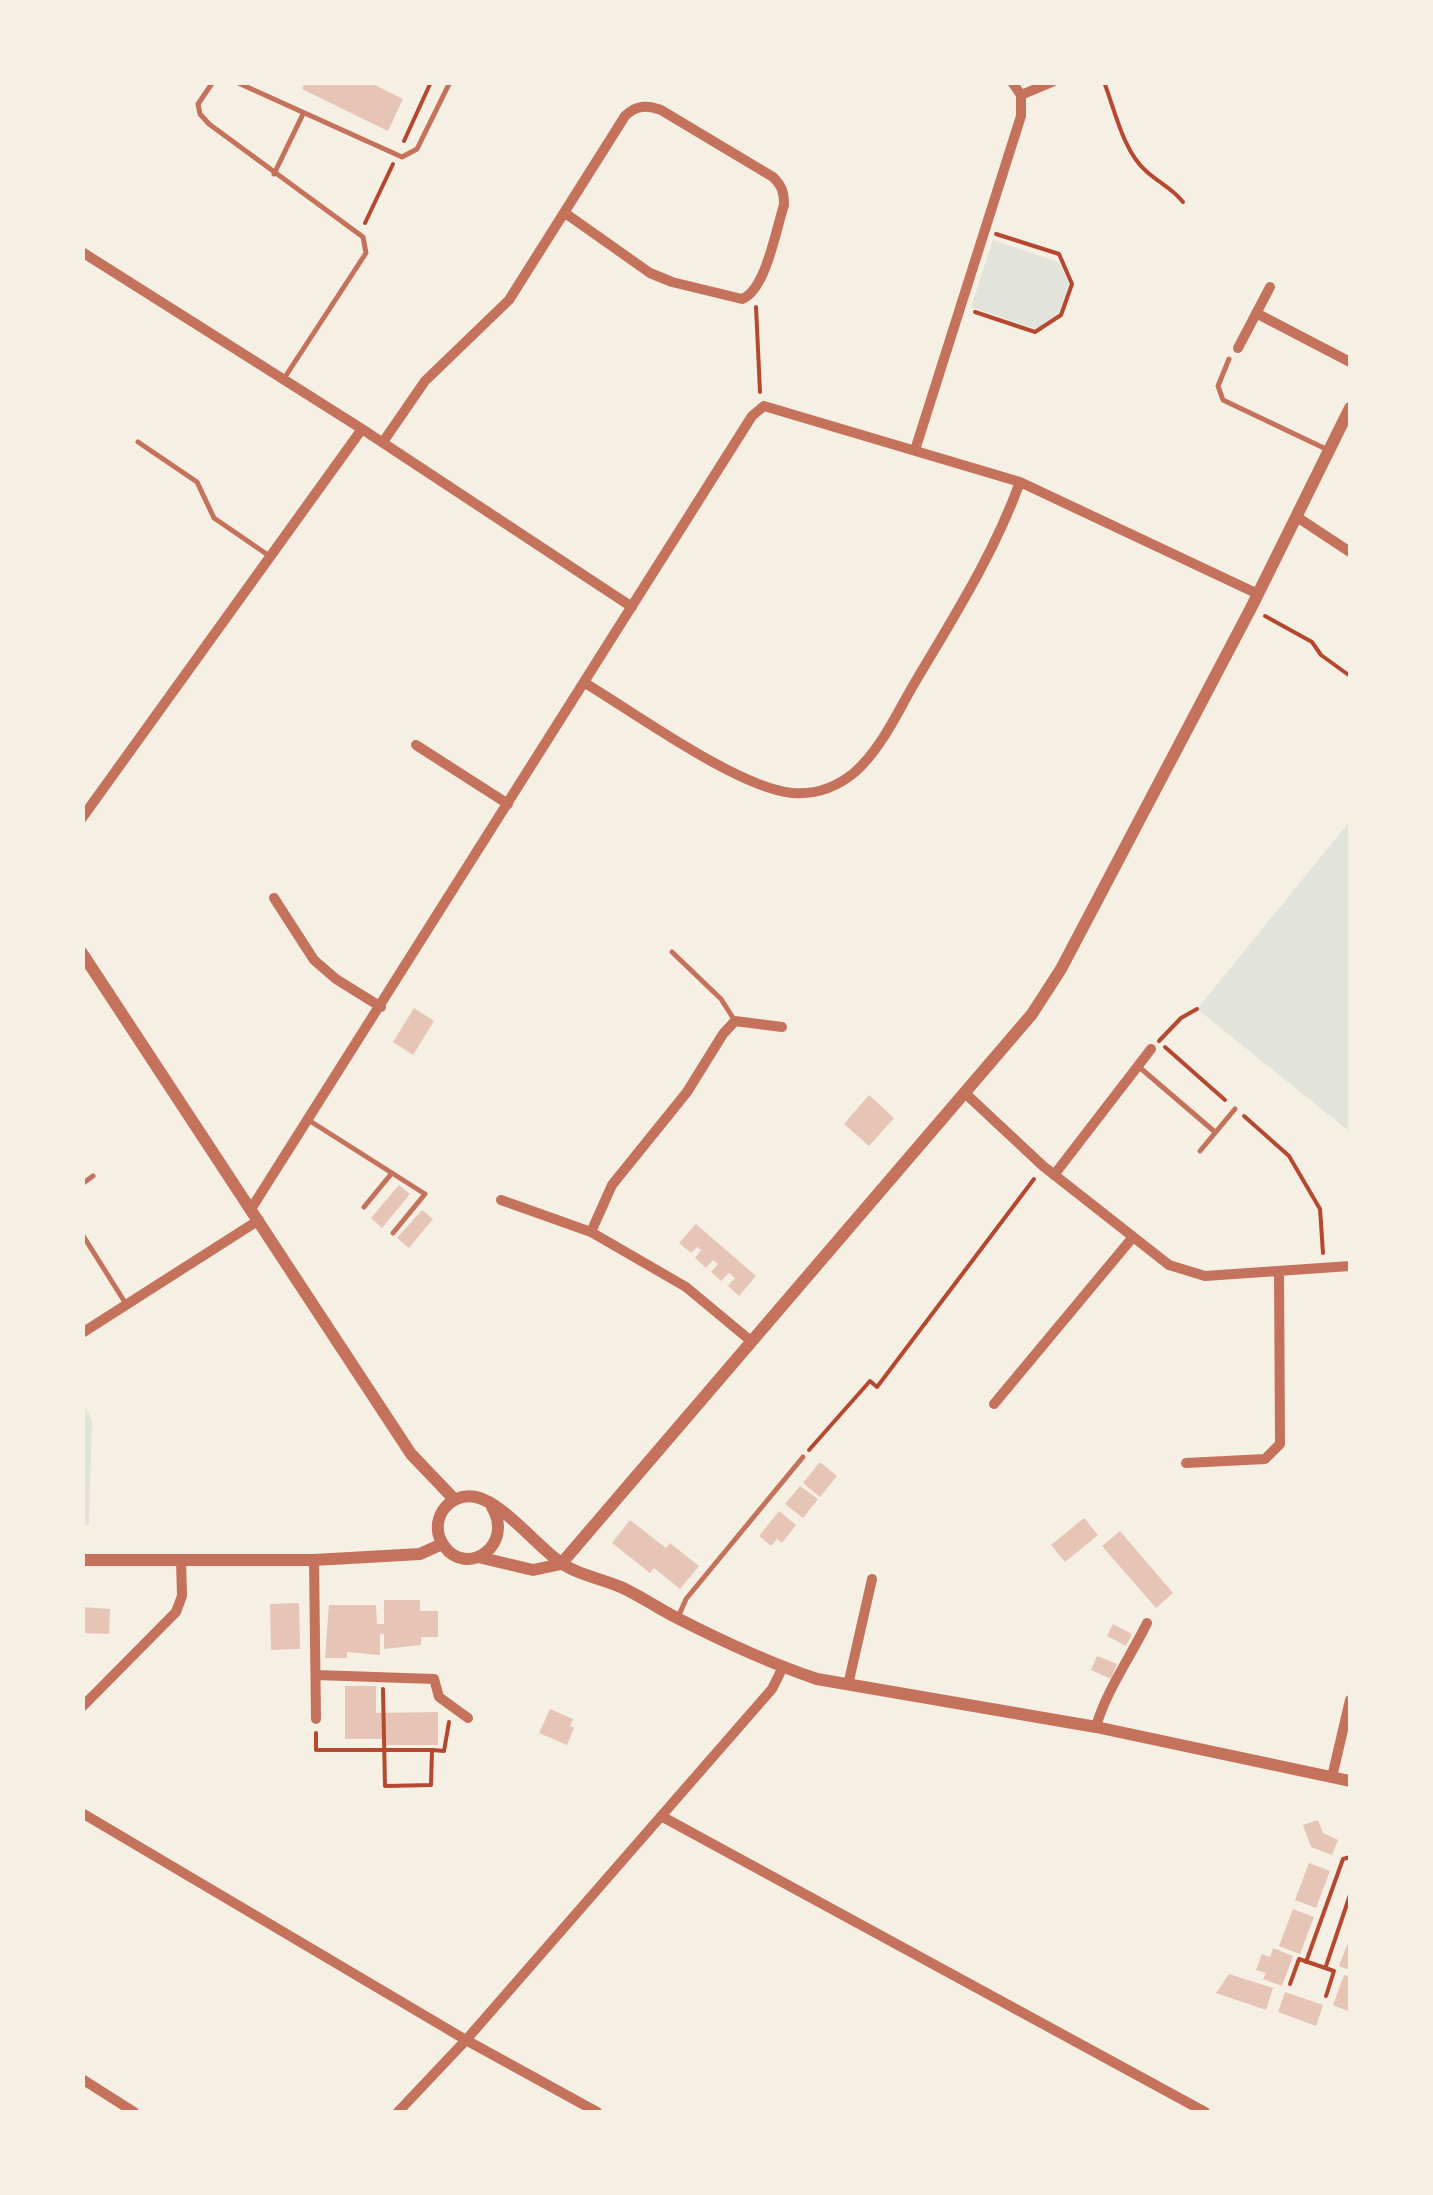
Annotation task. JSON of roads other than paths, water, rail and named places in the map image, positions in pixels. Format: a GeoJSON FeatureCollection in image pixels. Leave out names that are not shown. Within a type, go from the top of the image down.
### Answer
{"type":"FeatureCollection","features":[{"type":"Feature","properties":{"kind":"street"},"geometry":{"type":"LineString","coordinates":[[915,450],[1021,116],[1021,95],[1012,82]]}},
{"type":"Feature","properties":{"kind":"street"},"geometry":{"type":"LineString","coordinates":[[1021,95],[1052,82]]}},
{"type":"Feature","properties":{"kind":"street"},"geometry":{"type":"LineString","coordinates":[[383,442],[426,381],[509,300],[625,116],[640,106],[662,110],[781,184],[784,205],[760,284],[752,296],[735,299],[650,273],[565,213]]}},
{"type":"Feature","properties":{"kind":"street"},"geometry":{"type":"LineString","coordinates":[[82,252],[383,442],[632,608]]}},
{"type":"Feature","properties":{"kind":"street"},"geometry":{"type":"LineString","coordinates":[[1238,348],[1270,287]]}},
{"type":"Feature","properties":{"kind":"street"},"geometry":{"type":"LineString","coordinates":[[1256,313],[1350,362]]}},
{"type":"Feature","properties":{"kind":"street"},"geometry":{"type":"LineString","coordinates":[[82,1333],[255,1215],[308,1120],[752,416],[764,406],[1020,482],[1258,594]]}},
{"type":"Feature","properties":{"kind":"street"},"geometry":{"type":"LineString","coordinates":[[1350,408],[1251,608],[1061,969],[1032,1014],[561,1564],[533,1570],[478,1557],[458,1557],[442,1544],[437,1524],[446,1506],[454,1500],[474,1497],[522,1526],[561,1564],[625,1589],[782,1668],[848,1684],[1096,1727],[1350,1782]]}},
{"type":"Feature","properties":{"kind":"street"},"geometry":{"type":"LineString","coordinates":[[82,818],[362,429]]}},
{"type":"Feature","properties":{"kind":"street"},"geometry":{"type":"LineString","coordinates":[[585,683],[667,734],[763,786],[793,793],[822,791],[842,782],[858,770],[882,738],[986,560],[1020,482]]}},
{"type":"Feature","properties":{"kind":"street"},"geometry":{"type":"LineString","coordinates":[[1297,517],[1350,552]]}},
{"type":"Feature","properties":{"kind":"street"},"geometry":{"type":"LineString","coordinates":[[416,746],[508,804]]}},
{"type":"Feature","properties":{"kind":"street"},"geometry":{"type":"LineString","coordinates":[[274,898],[314,960],[381,1007]]}},
{"type":"Feature","properties":{"kind":"street"},"geometry":{"type":"LineString","coordinates":[[82,953],[412,1454],[454,1500]]}},
{"type":"Feature","properties":{"kind":"street"},"geometry":{"type":"LineString","coordinates":[[591,1232],[612,1185],[687,1092],[722,1034],[735,1021],[782,1027]]}},
{"type":"Feature","properties":{"kind":"street"},"geometry":{"type":"LineString","coordinates":[[1054,1175],[1154,1045]]}},
{"type":"Feature","properties":{"kind":"street"},"geometry":{"type":"LineString","coordinates":[[966,1094],[1043,1166],[1169,1265],[1205,1276],[1350,1266]]}},
{"type":"Feature","properties":{"kind":"street"},"geometry":{"type":"LineString","coordinates":[[502,1200],[591,1232],[686,1287],[751,1340]]}},
{"type":"Feature","properties":{"kind":"street"},"geometry":{"type":"LineString","coordinates":[[994,1404],[1133,1236]]}},
{"type":"Feature","properties":{"kind":"street"},"geometry":{"type":"LineString","coordinates":[[1186,1463],[1266,1459],[1280,1444],[1279,1271]]}},
{"type":"Feature","properties":{"kind":"street"},"geometry":{"type":"LineString","coordinates":[[478,1557],[487,1552],[498,1536],[500,1526],[492,1507]]}},
{"type":"Feature","properties":{"kind":"street"},"geometry":{"type":"LineString","coordinates":[[82,1560],[314,1560],[420,1554],[442,1544]]}},
{"type":"Feature","properties":{"kind":"street"},"geometry":{"type":"LineString","coordinates":[[82,1707],[176,1612],[182,1596],[182,1560]]}},
{"type":"Feature","properties":{"kind":"street"},"geometry":{"type":"LineString","coordinates":[[314,1560],[316,1718]]}},
{"type":"Feature","properties":{"kind":"street"},"geometry":{"type":"LineString","coordinates":[[848,1684],[872,1579]]}},
{"type":"Feature","properties":{"kind":"street"},"geometry":{"type":"LineString","coordinates":[[1096,1727],[1103,1702],[1147,1623]]}},
{"type":"Feature","properties":{"kind":"street"},"geometry":{"type":"LineString","coordinates":[[398,2112],[466,2040],[772,1689],[782,1668]]}},
{"type":"Feature","properties":{"kind":"street"},"geometry":{"type":"LineString","coordinates":[[316,1676],[434,1679],[439,1697],[468,1718]]}},
{"type":"Feature","properties":{"kind":"street"},"geometry":{"type":"LineString","coordinates":[[1332,1777],[1350,1700]]}},
{"type":"Feature","properties":{"kind":"street"},"geometry":{"type":"LineString","coordinates":[[82,1813],[466,2040],[597,2112]]}},
{"type":"Feature","properties":{"kind":"street"},"geometry":{"type":"LineString","coordinates":[[661,1816],[1205,2112]]}},
{"type":"Feature","properties":{"kind":"street"},"geometry":{"type":"LineString","coordinates":[[82,2080],[134,2112]]}},
{"type":"Feature","properties":{"kind":"lane"},"geometry":{"type":"LineString","coordinates":[[213,82],[198,104],[200,114],[274,174],[363,237],[366,253],[282,380]]}},
{"type":"Feature","properties":{"kind":"lane"},"geometry":{"type":"LineString","coordinates":[[236,82],[402,157],[418,149],[450,82]]}},
{"type":"Feature","properties":{"kind":"lane"},"geometry":{"type":"LineString","coordinates":[[274,174],[304,113]]}},
{"type":"Feature","properties":{"kind":"lane"},"geometry":{"type":"LineString","coordinates":[[1229,359],[1218,386],[1223,400],[1329,450]]}},
{"type":"Feature","properties":{"kind":"lane"},"geometry":{"type":"LineString","coordinates":[[138,442],[196,482],[214,518],[270,557]]}},
{"type":"Feature","properties":{"kind":"lane"},"geometry":{"type":"LineString","coordinates":[[672,952],[722,998],[735,1021]]}},
{"type":"Feature","properties":{"kind":"lane"},"geometry":{"type":"LineString","coordinates":[[1138,1066],[1215,1132]]}},
{"type":"Feature","properties":{"kind":"lane"},"geometry":{"type":"LineString","coordinates":[[1200,1150],[1236,1109]]}},
{"type":"Feature","properties":{"kind":"lane"},"geometry":{"type":"LineString","coordinates":[[308,1120],[425,1194],[393,1232]]}},
{"type":"Feature","properties":{"kind":"lane"},"geometry":{"type":"LineString","coordinates":[[364,1207],[392,1173]]}},
{"type":"Feature","properties":{"kind":"lane"},"geometry":{"type":"LineString","coordinates":[[82,1184],[92,1176]]}},
{"type":"Feature","properties":{"kind":"lane"},"geometry":{"type":"LineString","coordinates":[[82,1234],[126,1305]]}},
{"type":"Feature","properties":{"kind":"lane"},"geometry":{"type":"LineString","coordinates":[[677,1618],[686,1599],[803,1457]]}}]}
